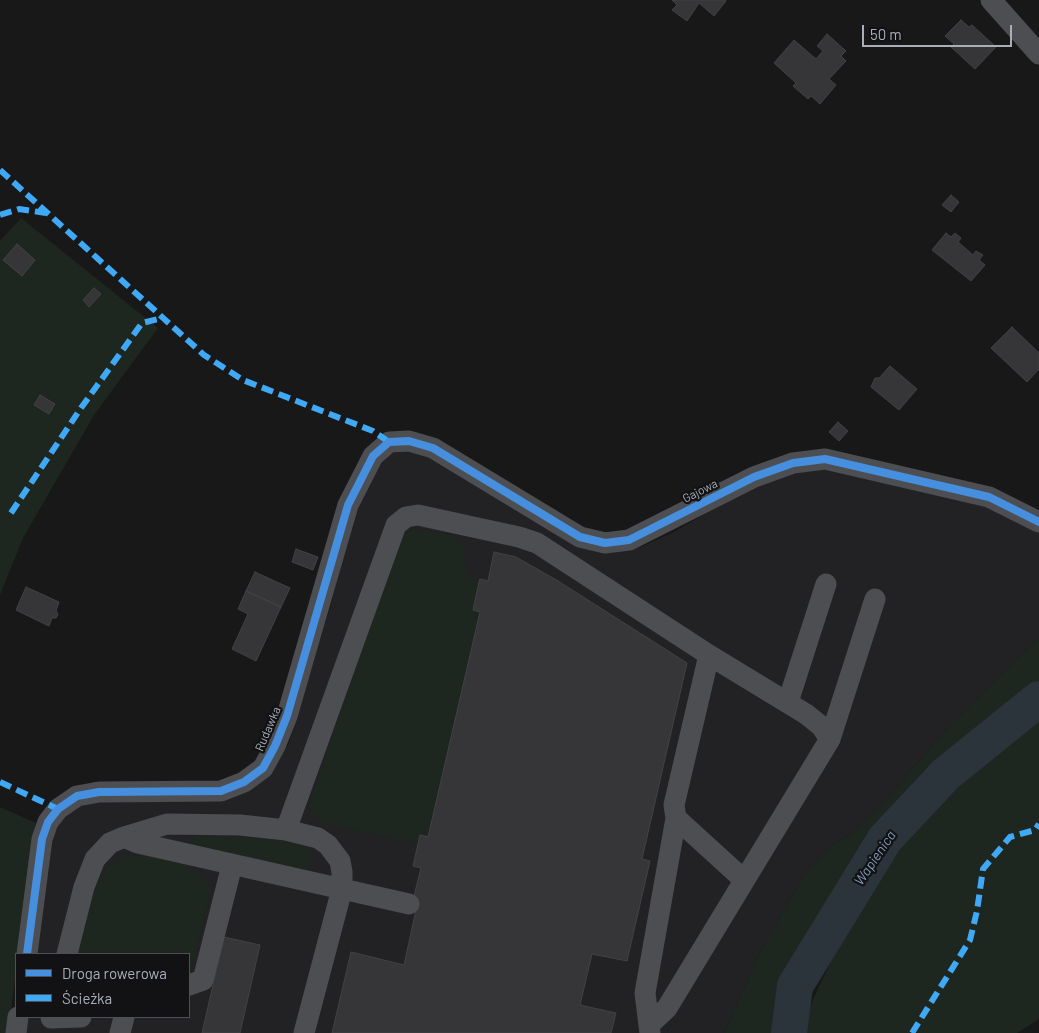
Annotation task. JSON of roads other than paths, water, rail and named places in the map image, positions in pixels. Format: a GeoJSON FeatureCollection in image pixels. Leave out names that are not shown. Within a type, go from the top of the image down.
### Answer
{"type":"FeatureCollection","features":[{"type":"Feature","properties":{"kind":"street"},"geometry":{"type":"LineString","coordinates":[[991,0],[1039,54]]}},
{"type":"Feature","properties":{"kind":"street","name":"Gajowa"},"geometry":{"type":"LineString","coordinates":[[389,442],[409,441],[433,448],[580,537],[605,543],[629,540],[754,477],[793,463],[824,459],[989,497],[1039,522]]}},
{"type":"Feature","properties":{"kind":"street","name":"Rudawka"},"geometry":{"type":"LineString","coordinates":[[27,953],[42,839],[48,822],[58,809],[77,796],[99,792],[221,791],[244,782],[263,768],[275,746],[287,716],[348,505],[373,456],[389,442]]}},
{"type":"Feature","properties":{"kind":"street"},"geometry":{"type":"LineString","coordinates":[[286,830],[396,524],[406,517],[418,514],[519,537],[537,543],[709,655],[788,702],[820,726],[830,739]]}},
{"type":"Feature","properties":{"kind":"street"},"geometry":{"type":"LineString","coordinates":[[788,702],[826,584]]}},
{"type":"Feature","properties":{"kind":"street"},"geometry":{"type":"LineString","coordinates":[[650,1029],[667,1008],[830,739],[875,599]]}},
{"type":"Feature","properties":{"kind":"street"},"geometry":{"type":"LineString","coordinates":[[650,1029],[645,993],[676,818],[674,805],[676,791],[709,655]]}},
{"type":"Feature","properties":{"kind":"street"},"geometry":{"type":"LineString","coordinates":[[676,818],[744,880]]}},
{"type":"Feature","properties":{"kind":"street"},"geometry":{"type":"LineString","coordinates":[[67,953],[84,887],[94,859],[110,843],[124,836],[167,824],[240,825],[286,830],[318,838],[328,845],[340,861],[342,889],[304,1033]]}},
{"type":"Feature","properties":{"kind":"street"},"geometry":{"type":"LineString","coordinates":[[124,836],[138,844],[409,904]]}},
{"type":"Feature","properties":{"kind":"street"},"geometry":{"type":"LineString","coordinates":[[190,984],[203,980],[232,864]]}},
{"type":"Feature","properties":{"kind":"street"},"geometry":{"type":"LineString","coordinates":[[16,1033],[18,1018]]}},
{"type":"Feature","properties":{"kind":"street"},"geometry":{"type":"LineString","coordinates":[[50,1023],[76,1018]]}},
{"type":"Feature","properties":{"kind":"street"},"geometry":{"type":"LineString","coordinates":[[120,1033],[124,1018]]}},
{"type":"Feature","properties":{"kind":"waterway","name":"Wapienica"},"geometry":{"type":"LineString","coordinates":[[789,1033],[795,986],[885,839],[946,774],[1039,699]]}}]}
